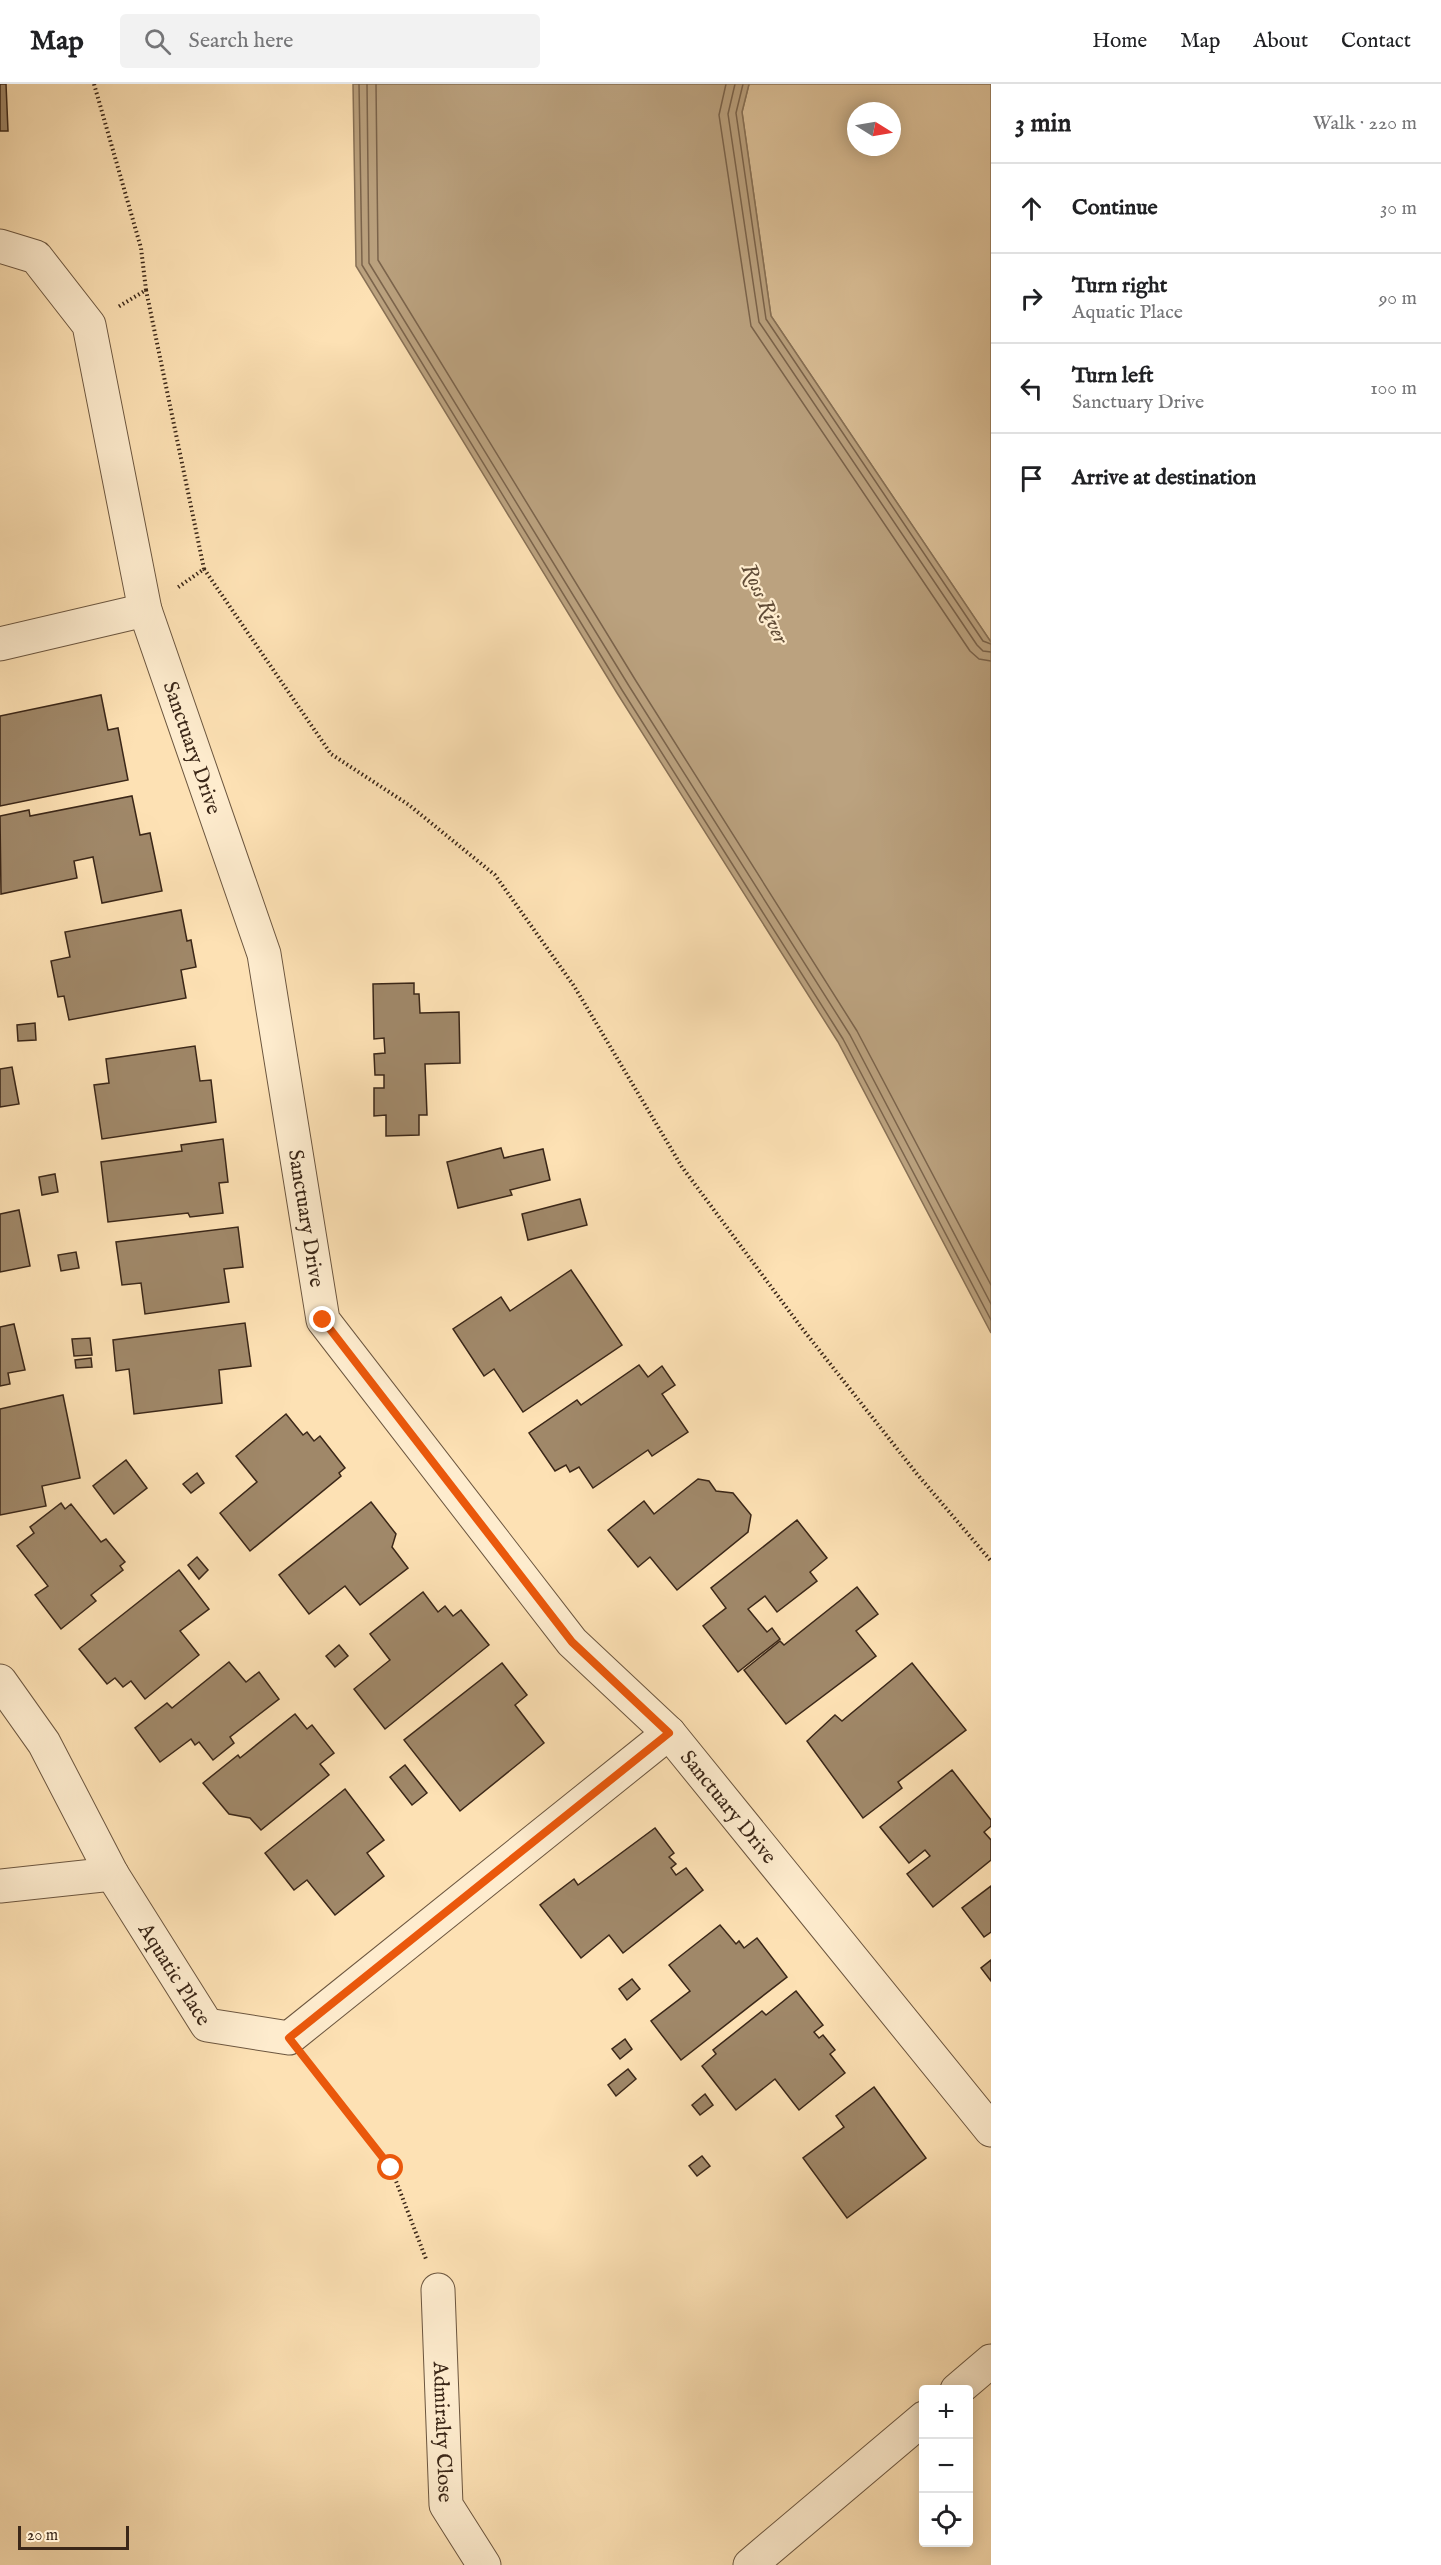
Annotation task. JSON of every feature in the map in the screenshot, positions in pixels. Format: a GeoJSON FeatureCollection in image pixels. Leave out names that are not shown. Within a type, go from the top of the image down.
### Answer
{"type":"FeatureCollection","features":[{"type":"Feature","properties":{"kind":"street","name":"Sanctuary Drive"},"geometry":{"type":"LineString","coordinates":[[0,246],[36,257],[89,324],[146,610],[264,954],[323,1320],[572,1642],[669,1733],[991,2130]]}},
{"type":"Feature","properties":{"kind":"street"},"geometry":{"type":"LineString","coordinates":[[0,644],[146,610]]}},
{"type":"Feature","properties":{"kind":"street","name":"Aquatic Place"},"geometry":{"type":"LineString","coordinates":[[0,1681],[44,1743],[112,1874],[207,2025],[289,2038]]}},
{"type":"Feature","properties":{"kind":"street"},"geometry":{"type":"LineString","coordinates":[[289,2038],[669,1733]]}},
{"type":"Feature","properties":{"kind":"street"},"geometry":{"type":"LineString","coordinates":[[0,1886],[112,1874]]}},
{"type":"Feature","properties":{"kind":"street","name":"Admiralty Close"},"geometry":{"type":"LineString","coordinates":[[438,2290],[446,2505],[484,2565]]}},
{"type":"Feature","properties":{"kind":"street"},"geometry":{"type":"LineString","coordinates":[[963,2385],[991,2361]]}},
{"type":"Feature","properties":{"kind":"street"},"geometry":{"type":"LineString","coordinates":[[750,2565],[919,2422]]}},
{"type":"Feature","properties":{"kind":"path"},"geometry":{"type":"LineString","coordinates":[[94,84],[141,248],[146,290],[204,569],[331,754],[409,805],[495,875],[574,986],[682,1167],[917,1474],[991,1561]]}},
{"type":"Feature","properties":{"kind":"path"},"geometry":{"type":"LineString","coordinates":[[89,324],[146,290]]}},
{"type":"Feature","properties":{"kind":"path"},"geometry":{"type":"LineString","coordinates":[[146,610],[204,569]]}},
{"type":"Feature","properties":{"kind":"path"},"geometry":{"type":"LineString","coordinates":[[289,2038],[391,2168],[438,2290]]}},
{"type":"Feature","properties":{"kind":"shaded area"},"geometry":{"type":"Polygon","coordinates":[[[749,84],[991,84],[991,642],[771,316],[742,112],[749,84]]]}},
{"type":"Feature","properties":{"kind":"water","name":"Ross River"},"geometry":{"type":"Polygon","coordinates":[[[353,84],[749,84],[742,112],[771,316],[991,642],[991,1333],[838,1042],[617,693],[356,266],[353,84]]]}},
{"type":"Feature","properties":{"kind":"building"},"geometry":{"type":"Polygon","coordinates":[[[0,84],[6,84],[8,131],[0,131],[0,84]]]}},
{"type":"Feature","properties":{"kind":"building"},"geometry":{"type":"Polygon","coordinates":[[[101,695],[108,730],[118,728],[128,780],[0,806],[0,716],[101,695]]]}},
{"type":"Feature","properties":{"kind":"building"},"geometry":{"type":"Polygon","coordinates":[[[132,796],[140,835],[150,833],[162,891],[102,903],[93,857],[74,861],[77,878],[1,894],[0,816],[29,810],[30,816],[132,796]]]}},
{"type":"Feature","properties":{"kind":"building"},"geometry":{"type":"Polygon","coordinates":[[[181,910],[187,941],[191,940],[196,967],[181,970],[186,998],[69,1020],[64,996],[58,997],[51,961],[70,957],[65,932],[181,910]]]}},
{"type":"Feature","properties":{"kind":"building"},"geometry":{"type":"Polygon","coordinates":[[[414,983],[414,994],[419,994],[420,1013],[459,1012],[460,1063],[425,1064],[427,1115],[419,1115],[419,1135],[386,1136],[386,1115],[374,1116],[374,1088],[384,1088],[384,1075],[375,1075],[374,1054],[385,1053],[384,1038],[374,1039],[373,984],[414,983]]]}},
{"type":"Feature","properties":{"kind":"building"},"geometry":{"type":"Polygon","coordinates":[[[35,1023],[36,1040],[18,1041],[17,1025],[35,1023]]]}},
{"type":"Feature","properties":{"kind":"building"},"geometry":{"type":"Polygon","coordinates":[[[195,1046],[200,1081],[211,1080],[216,1122],[102,1139],[94,1085],[109,1083],[106,1059],[195,1046]]]}},
{"type":"Feature","properties":{"kind":"building"},"geometry":{"type":"Polygon","coordinates":[[[12,1067],[19,1104],[0,1107],[0,1069],[12,1067]]]}},
{"type":"Feature","properties":{"kind":"building"},"geometry":{"type":"Polygon","coordinates":[[[223,1139],[228,1182],[219,1183],[223,1213],[190,1217],[188,1213],[108,1222],[101,1162],[182,1151],[181,1145],[223,1139]]]}},
{"type":"Feature","properties":{"kind":"building"},"geometry":{"type":"Polygon","coordinates":[[[501,1148],[504,1158],[543,1149],[550,1180],[510,1190],[512,1195],[458,1208],[447,1162],[501,1148]]]}},
{"type":"Feature","properties":{"kind":"building"},"geometry":{"type":"Polygon","coordinates":[[[55,1174],[58,1192],[42,1195],[39,1177],[55,1174]]]}},
{"type":"Feature","properties":{"kind":"building"},"geometry":{"type":"Polygon","coordinates":[[[580,1199],[587,1225],[528,1240],[522,1214],[580,1199]]]}},
{"type":"Feature","properties":{"kind":"building"},"geometry":{"type":"Polygon","coordinates":[[[19,1210],[30,1266],[0,1272],[0,1214],[19,1210]]]}},
{"type":"Feature","properties":{"kind":"building"},"geometry":{"type":"Polygon","coordinates":[[[238,1227],[243,1267],[224,1269],[229,1302],[145,1314],[141,1283],[122,1285],[116,1242],[238,1227]]]}},
{"type":"Feature","properties":{"kind":"building"},"geometry":{"type":"Polygon","coordinates":[[[76,1252],[79,1268],[61,1271],[58,1255],[76,1252]]]}},
{"type":"Feature","properties":{"kind":"building"},"geometry":{"type":"Polygon","coordinates":[[[571,1270],[622,1345],[523,1412],[494,1369],[484,1376],[453,1329],[501,1297],[510,1311],[571,1270]]]}},
{"type":"Feature","properties":{"kind":"building"},"geometry":{"type":"Polygon","coordinates":[[[245,1323],[251,1366],[219,1370],[222,1403],[134,1414],[129,1369],[116,1371],[113,1340],[245,1323]]]}},
{"type":"Feature","properties":{"kind":"building"},"geometry":{"type":"Polygon","coordinates":[[[14,1324],[25,1370],[8,1373],[10,1384],[0,1386],[0,1327],[14,1324]]]}},
{"type":"Feature","properties":{"kind":"building"},"geometry":{"type":"Polygon","coordinates":[[[90,1338],[92,1355],[74,1356],[72,1339],[90,1338]]]}},
{"type":"Feature","properties":{"kind":"building"},"geometry":{"type":"Polygon","coordinates":[[[91,1358],[92,1367],[76,1368],[75,1360],[91,1358]]]}},
{"type":"Feature","properties":{"kind":"building"},"geometry":{"type":"Polygon","coordinates":[[[639,1365],[648,1377],[662,1366],[675,1385],[662,1394],[688,1432],[652,1456],[648,1450],[593,1488],[579,1467],[570,1472],[566,1465],[555,1471],[529,1433],[577,1400],[581,1405],[639,1365]]]}},
{"type":"Feature","properties":{"kind":"building"},"geometry":{"type":"Polygon","coordinates":[[[63,1395],[80,1478],[42,1486],[46,1506],[0,1515],[0,1409],[63,1395]]]}},
{"type":"Feature","properties":{"kind":"building"},"geometry":{"type":"Polygon","coordinates":[[[286,1414],[303,1435],[307,1432],[314,1441],[320,1436],[345,1468],[339,1473],[341,1476],[250,1551],[220,1513],[257,1482],[236,1456],[286,1414]]]}},
{"type":"Feature","properties":{"kind":"building"},"geometry":{"type":"Polygon","coordinates":[[[126,1460],[147,1488],[114,1514],[93,1486],[126,1460]]]}},
{"type":"Feature","properties":{"kind":"building"},"geometry":{"type":"Polygon","coordinates":[[[197,1473],[204,1483],[191,1493],[183,1484],[197,1473]]]}},
{"type":"Feature","properties":{"kind":"building"},"geometry":{"type":"Polygon","coordinates":[[[698,1479],[709,1481],[716,1491],[733,1493],[751,1515],[748,1532],[677,1590],[650,1557],[638,1567],[608,1530],[644,1501],[654,1514],[698,1479]]]}},
{"type":"Feature","properties":{"kind":"building"},"geometry":{"type":"Polygon","coordinates":[[[371,1502],[396,1534],[392,1547],[408,1568],[360,1605],[345,1586],[309,1614],[279,1575],[371,1502]]]}},
{"type":"Feature","properties":{"kind":"building"},"geometry":{"type":"Polygon","coordinates":[[[61,1503],[65,1509],[71,1504],[101,1542],[106,1539],[125,1562],[120,1566],[123,1570],[91,1595],[96,1601],[61,1629],[35,1595],[48,1586],[17,1546],[34,1533],[30,1527],[61,1503]]]}},
{"type":"Feature","properties":{"kind":"building"},"geometry":{"type":"Polygon","coordinates":[[[797,1520],[827,1558],[810,1572],[817,1581],[777,1612],[765,1596],[748,1609],[767,1632],[772,1628],[780,1639],[738,1672],[703,1626],[726,1608],[711,1588],[797,1520]]]}},
{"type":"Feature","properties":{"kind":"building"},"geometry":{"type":"Polygon","coordinates":[[[197,1557],[208,1570],[199,1579],[188,1565],[197,1557]]]}},
{"type":"Feature","properties":{"kind":"building"},"geometry":{"type":"Polygon","coordinates":[[[179,1570],[209,1609],[180,1631],[199,1655],[145,1699],[131,1681],[123,1687],[115,1678],[107,1684],[79,1649],[179,1570]]]}},
{"type":"Feature","properties":{"kind":"building"},"geometry":{"type":"Polygon","coordinates":[[[857,1587],[878,1614],[856,1631],[876,1656],[786,1724],[744,1670],[780,1641],[784,1645],[857,1587]]]}},
{"type":"Feature","properties":{"kind":"building"},"geometry":{"type":"Polygon","coordinates":[[[423,1592],[438,1612],[445,1606],[453,1616],[461,1610],[489,1645],[385,1729],[354,1689],[390,1660],[370,1634],[423,1592]]]}},
{"type":"Feature","properties":{"kind":"building"},"geometry":{"type":"Polygon","coordinates":[[[339,1645],[348,1656],[335,1667],[326,1656],[339,1645]]]}},
{"type":"Feature","properties":{"kind":"building"},"geometry":{"type":"Polygon","coordinates":[[[229,1662],[246,1682],[259,1672],[279,1699],[230,1737],[234,1743],[213,1760],[199,1742],[195,1745],[191,1739],[160,1762],[135,1728],[167,1703],[172,1708],[229,1662]]]}},
{"type":"Feature","properties":{"kind":"building"},"geometry":{"type":"Polygon","coordinates":[[[502,1663],[527,1695],[515,1705],[544,1743],[460,1811],[404,1740],[502,1663]]]}},
{"type":"Feature","properties":{"kind":"building"},"geometry":{"type":"Polygon","coordinates":[[[912,1663],[966,1730],[898,1782],[902,1788],[863,1818],[807,1741],[835,1715],[842,1721],[912,1663]]]}},
{"type":"Feature","properties":{"kind":"building"},"geometry":{"type":"Polygon","coordinates":[[[295,1714],[307,1729],[312,1725],[334,1753],[320,1764],[329,1775],[261,1830],[250,1818],[229,1814],[203,1783],[238,1755],[240,1758],[295,1714]]]}},
{"type":"Feature","properties":{"kind":"building"},"geometry":{"type":"Polygon","coordinates":[[[405,1765],[427,1793],[412,1805],[390,1777],[405,1765]]]}},
{"type":"Feature","properties":{"kind":"building"},"geometry":{"type":"Polygon","coordinates":[[[952,1770],[991,1820],[991,1826],[984,1832],[991,1840],[991,1860],[933,1907],[907,1874],[930,1856],[925,1850],[909,1863],[880,1827],[952,1770]]]}},
{"type":"Feature","properties":{"kind":"building"},"geometry":{"type":"Polygon","coordinates":[[[345,1789],[384,1840],[367,1853],[384,1876],[335,1915],[307,1880],[294,1890],[265,1853],[345,1789]]]}},
{"type":"Feature","properties":{"kind":"building"},"geometry":{"type":"Polygon","coordinates":[[[655,1828],[674,1853],[669,1857],[676,1864],[671,1868],[676,1875],[686,1868],[703,1890],[623,1953],[609,1935],[581,1958],[540,1905],[574,1879],[578,1885],[655,1828]]]}},
{"type":"Feature","properties":{"kind":"building"},"geometry":{"type":"Polygon","coordinates":[[[991,1886],[991,1932],[984,1937],[962,1908],[991,1886]]]}},
{"type":"Feature","properties":{"kind":"building"},"geometry":{"type":"Polygon","coordinates":[[[720,1925],[736,1944],[739,1941],[744,1948],[757,1938],[787,1977],[681,2060],[651,2021],[690,1991],[669,1965],[720,1925]]]}},
{"type":"Feature","properties":{"kind":"building"},"geometry":{"type":"Polygon","coordinates":[[[991,1960],[991,1981],[981,1968],[991,1960]]]}},
{"type":"Feature","properties":{"kind":"building"},"geometry":{"type":"Polygon","coordinates":[[[632,1979],[640,1989],[627,2000],[619,1989],[632,1979]]]}},
{"type":"Feature","properties":{"kind":"building"},"geometry":{"type":"Polygon","coordinates":[[[796,1991],[823,2025],[814,2032],[819,2038],[823,2035],[835,2050],[830,2054],[845,2073],[799,2110],[775,2079],[736,2110],[702,2066],[716,2054],[713,2050],[762,2011],[766,2015],[796,1991]]]}},
{"type":"Feature","properties":{"kind":"building"},"geometry":{"type":"Polygon","coordinates":[[[625,2039],[632,2049],[620,2059],[612,2049],[625,2039]]]}},
{"type":"Feature","properties":{"kind":"building"},"geometry":{"type":"Polygon","coordinates":[[[628,2069],[636,2079],[616,2096],[608,2085],[628,2069]]]}},
{"type":"Feature","properties":{"kind":"building"},"geometry":{"type":"Polygon","coordinates":[[[874,2087],[926,2158],[847,2218],[803,2158],[844,2127],[836,2116],[874,2087]]]}},
{"type":"Feature","properties":{"kind":"building"},"geometry":{"type":"Polygon","coordinates":[[[705,2094],[713,2105],[700,2115],[692,2105],[705,2094]]]}},
{"type":"Feature","properties":{"kind":"building"},"geometry":{"type":"Polygon","coordinates":[[[702,2156],[710,2166],[697,2176],[689,2166],[702,2156]]]}},
{"type":"Feature","properties":{"kind":"route"},"geometry":{"type":"LineString","coordinates":[[323,1320],[572,1642],[669,1733],[289,2038],[391,2168]]}}]}
